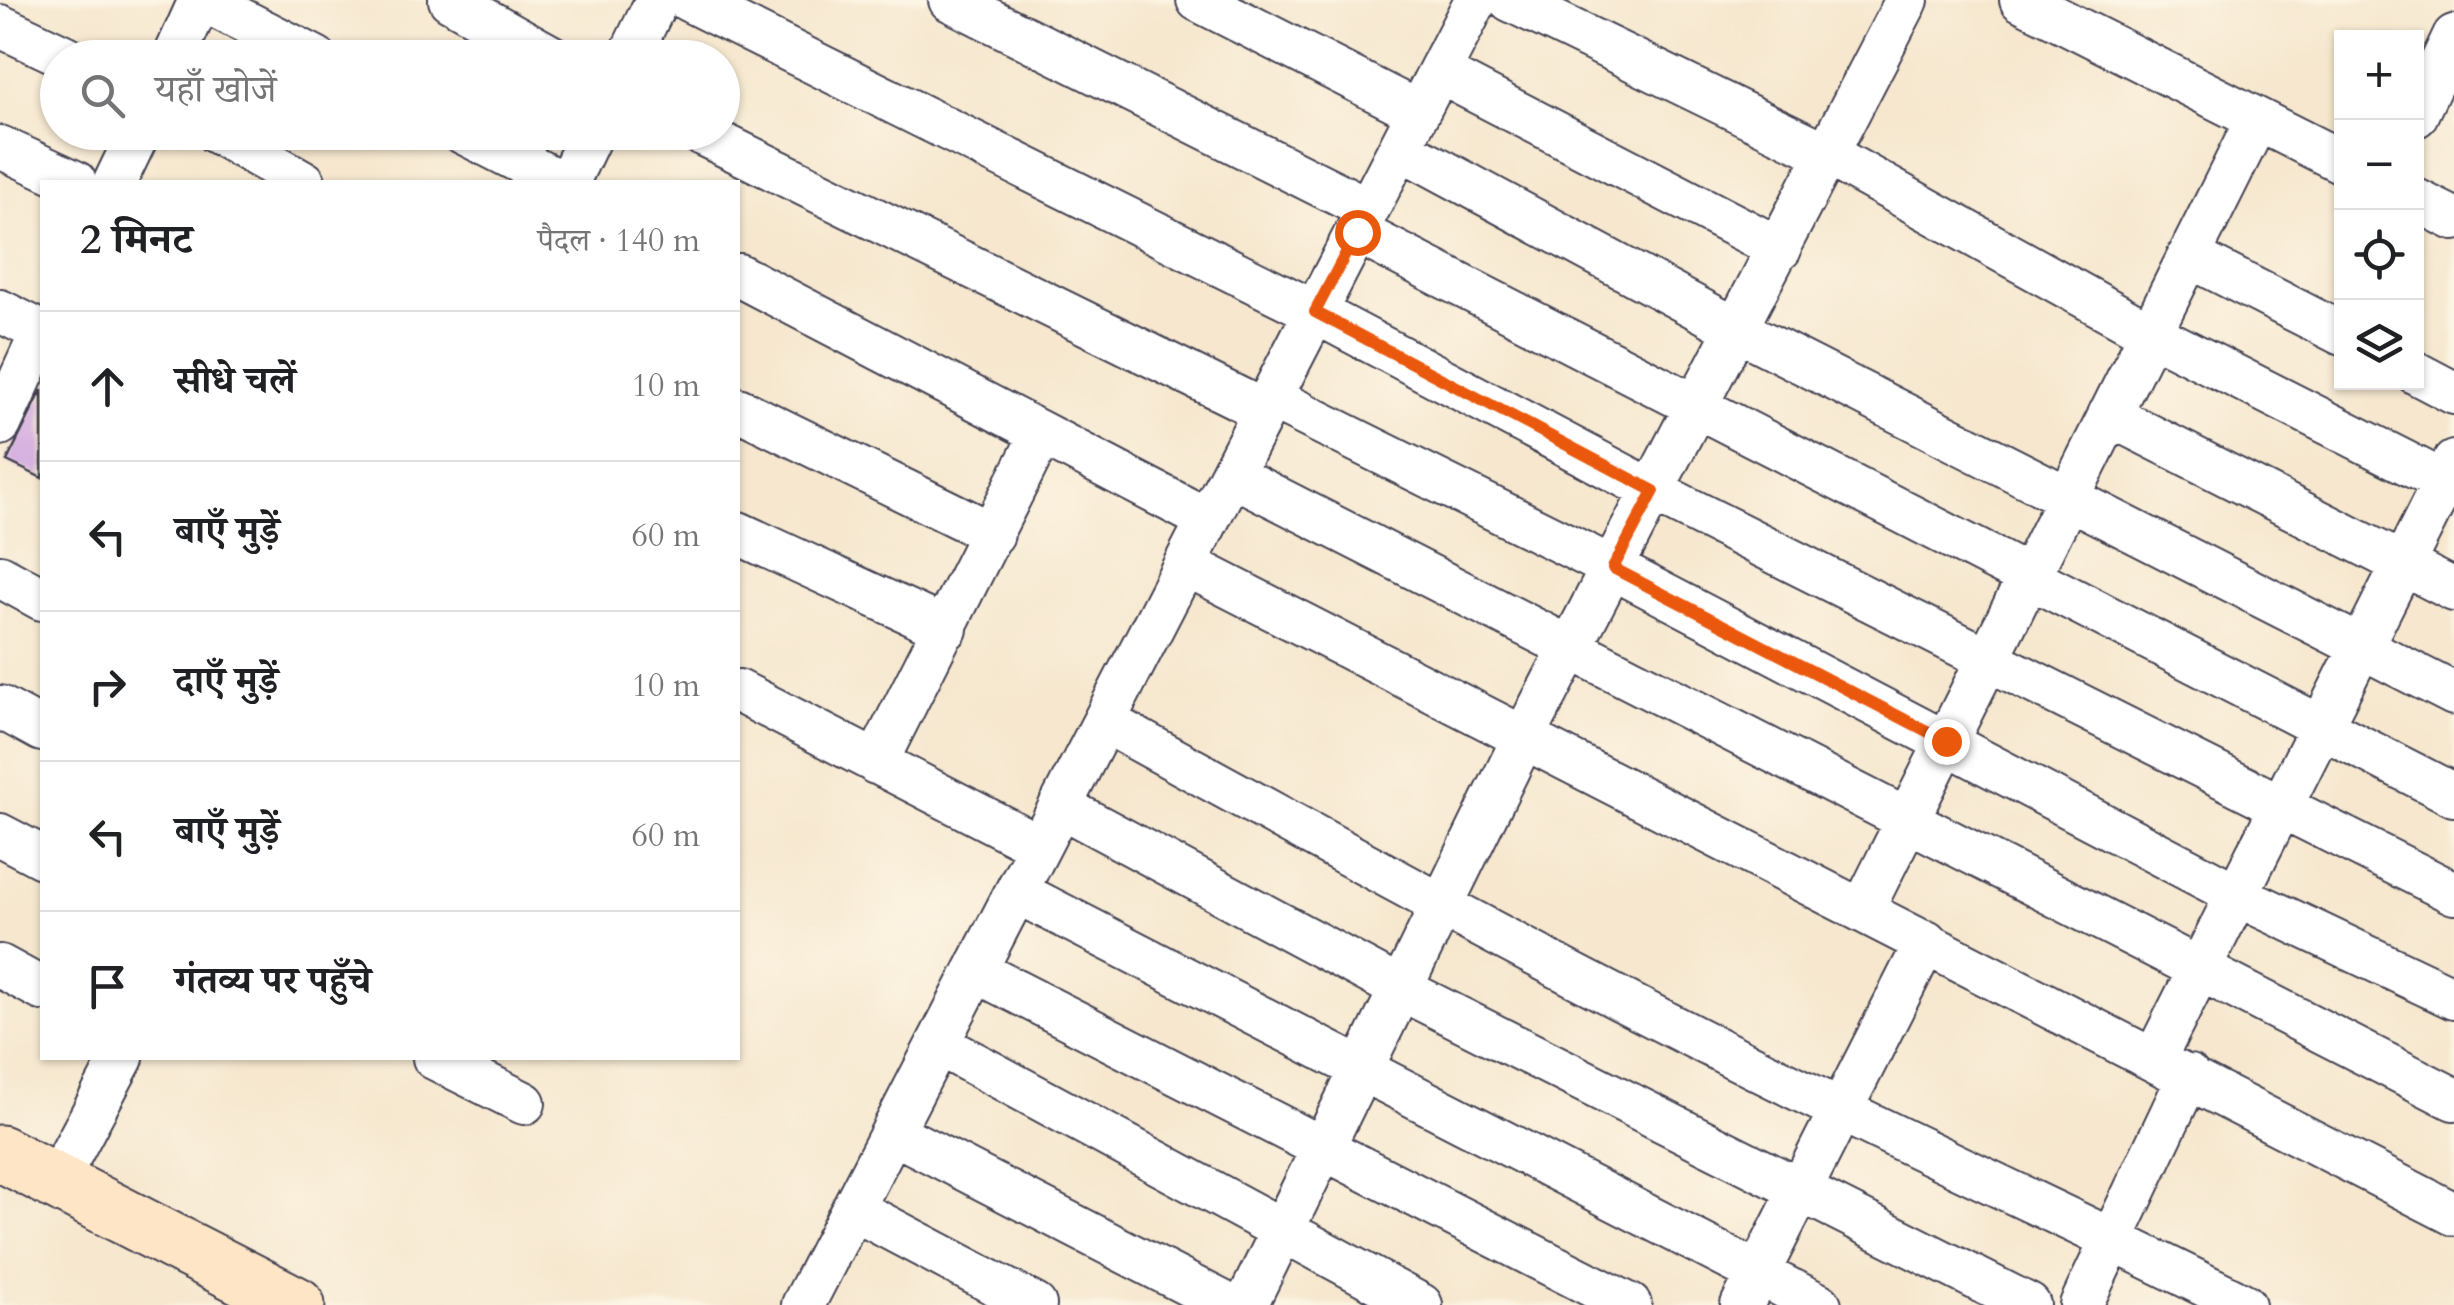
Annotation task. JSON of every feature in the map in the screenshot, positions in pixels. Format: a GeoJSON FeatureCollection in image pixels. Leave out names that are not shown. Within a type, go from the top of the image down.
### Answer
{"type":"FeatureCollection","features":[{"type":"Feature","properties":{"kind":"street"},"geometry":{"type":"LineString","coordinates":[[183,40],[202,0],[281,40]]}},
{"type":"Feature","properties":{"kind":"street"},"geometry":{"type":"LineString","coordinates":[[450,0],[522,40]]}},
{"type":"Feature","properties":{"kind":"street"},"geometry":{"type":"LineString","coordinates":[[638,40],[657,0]]}},
{"type":"Feature","properties":{"kind":"street"},"geometry":{"type":"LineString","coordinates":[[688,0],[1315,312],[1654,491],[2454,893]]}},
{"type":"Feature","properties":{"kind":"street"},"geometry":{"type":"LineString","coordinates":[[950,0],[1362,221],[1697,408],[2454,796]]}},
{"type":"Feature","properties":{"kind":"street"},"geometry":{"type":"LineString","coordinates":[[1198,0],[1738,330],[2454,694]]}},
{"type":"Feature","properties":{"kind":"street"},"geometry":{"type":"LineString","coordinates":[[1510,0],[1829,155],[2150,334],[2451,477],[2402,565],[2202,971],[2113,1238],[2081,1305]]}},
{"type":"Feature","properties":{"kind":"street"},"geometry":{"type":"LineString","coordinates":[[1246,1305],[1524,737],[1908,0]]}},
{"type":"Feature","properties":{"kind":"street"},"geometry":{"type":"LineString","coordinates":[[2021,0],[2334,158]]}},
{"type":"Feature","properties":{"kind":"street"},"geometry":{"type":"LineString","coordinates":[[814,1301],[853,1209],[892,1132],[1439,72],[1465,4]]}},
{"type":"Feature","properties":{"kind":"street"},"geometry":{"type":"LineString","coordinates":[[0,26],[40,45]]}},
{"type":"Feature","properties":{"kind":"street"},"geometry":{"type":"LineString","coordinates":[[2424,99],[2454,36]]}},
{"type":"Feature","properties":{"kind":"street"},"geometry":{"type":"LineString","coordinates":[[1439,72],[1780,249]]}},
{"type":"Feature","properties":{"kind":"street"},"geometry":{"type":"LineString","coordinates":[[1863,910],[2257,120]]}},
{"type":"Feature","properties":{"kind":"street"},"geometry":{"type":"LineString","coordinates":[[0,147],[71,180]]}},
{"type":"Feature","properties":{"kind":"street"},"geometry":{"type":"LineString","coordinates":[[116,180],[130,150]]}},
{"type":"Feature","properties":{"kind":"street"},"geometry":{"type":"LineString","coordinates":[[248,150],[300,180]]}},
{"type":"Feature","properties":{"kind":"street"},"geometry":{"type":"LineString","coordinates":[[497,150],[556,180]]}},
{"type":"Feature","properties":{"kind":"street"},"geometry":{"type":"LineString","coordinates":[[569,180],[583,150]]}},
{"type":"Feature","properties":{"kind":"street"},"geometry":{"type":"LineString","coordinates":[[736,150],[1613,568],[2239,896],[2454,998]]}},
{"type":"Feature","properties":{"kind":"street"},"geometry":{"type":"LineString","coordinates":[[2424,204],[2454,219]]}},
{"type":"Feature","properties":{"kind":"street"},"geometry":{"type":"LineString","coordinates":[[2189,256],[2334,330]]}},
{"type":"Feature","properties":{"kind":"street"},"geometry":{"type":"LineString","coordinates":[[740,277],[1208,520]]}},
{"type":"Feature","properties":{"kind":"street"},"geometry":{"type":"LineString","coordinates":[[0,311],[40,331]]}},
{"type":"Feature","properties":{"kind":"street"},"geometry":{"type":"LineString","coordinates":[[0,424],[40,336]]}},
{"type":"Feature","properties":{"kind":"street"},"geometry":{"type":"LineString","coordinates":[[2424,377],[2454,392]]}},
{"type":"Feature","properties":{"kind":"street"},"geometry":{"type":"LineString","coordinates":[[740,410],[993,534]]}},
{"type":"Feature","properties":{"kind":"street"},"geometry":{"type":"LineString","coordinates":[[2109,415],[2454,590]]}},
{"type":"Feature","properties":{"kind":"street"},"geometry":{"type":"LineString","coordinates":[[876,763],[1041,435]]}},
{"type":"Feature","properties":{"kind":"street"},"geometry":{"type":"LineString","coordinates":[[1232,475],[2454,1099]]}},
{"type":"Feature","properties":{"kind":"street"},"geometry":{"type":"LineString","coordinates":[[740,534],[946,629]]}},
{"type":"Feature","properties":{"kind":"street"},"geometry":{"type":"LineString","coordinates":[[1185,564],[2454,1214]]}},
{"type":"Feature","properties":{"kind":"street"},"geometry":{"type":"LineString","coordinates":[[0,576],[40,598]]}},
{"type":"Feature","properties":{"kind":"street"},"geometry":{"type":"LineString","coordinates":[[740,692],[1040,846]]}},
{"type":"Feature","properties":{"kind":"street"},"geometry":{"type":"LineString","coordinates":[[0,707],[40,729]]}},
{"type":"Feature","properties":{"kind":"street"},"geometry":{"type":"LineString","coordinates":[[1104,721],[1441,907],[1841,1110],[2113,1238],[2244,1305]]}},
{"type":"Feature","properties":{"kind":"street"},"geometry":{"type":"LineString","coordinates":[[1060,806],[1401,989],[2029,1305]]}},
{"type":"Feature","properties":{"kind":"street"},"geometry":{"type":"LineString","coordinates":[[0,835],[40,856]]}},
{"type":"Feature","properties":{"kind":"street"},"geometry":{"type":"LineString","coordinates":[[1016,892],[1363,1066],[1750,1290],[1820,1305]]}},
{"type":"Feature","properties":{"kind":"street"},"geometry":{"type":"LineString","coordinates":[[1750,1290],[1926,942]]}},
{"type":"Feature","properties":{"kind":"street"},"geometry":{"type":"LineString","coordinates":[[0,966],[40,988]]}},
{"type":"Feature","properties":{"kind":"street"},"geometry":{"type":"LineString","coordinates":[[976,971],[1630,1305]]}},
{"type":"Feature","properties":{"kind":"street"},"geometry":{"type":"LineString","coordinates":[[938,1044],[1421,1305]]}},
{"type":"Feature","properties":{"kind":"street"},"geometry":{"type":"LineString","coordinates":[[56,1182],[121,1060]]}},
{"type":"Feature","properties":{"kind":"street"},"geometry":{"type":"LineString","coordinates":[[438,1060],[524,1103]]}},
{"type":"Feature","properties":{"kind":"street"},"geometry":{"type":"LineString","coordinates":[[892,1132],[1228,1305]]}},
{"type":"Feature","properties":{"kind":"street"},"geometry":{"type":"LineString","coordinates":[[0,1153],[297,1305]]}},
{"type":"Feature","properties":{"kind":"street"},"geometry":{"type":"LineString","coordinates":[[853,1209],[1035,1305]]}},
{"type":"Feature","properties":{"kind":"building"},"geometry":{"type":"Polygon","coordinates":[[[40,394],[40,477],[7,461],[40,394]]]}},
{"type":"Feature","properties":{"kind":"route"},"geometry":{"type":"LineString","coordinates":[[1357,232],[1315,312],[1654,491],[1613,568],[1946,741]]}}]}
